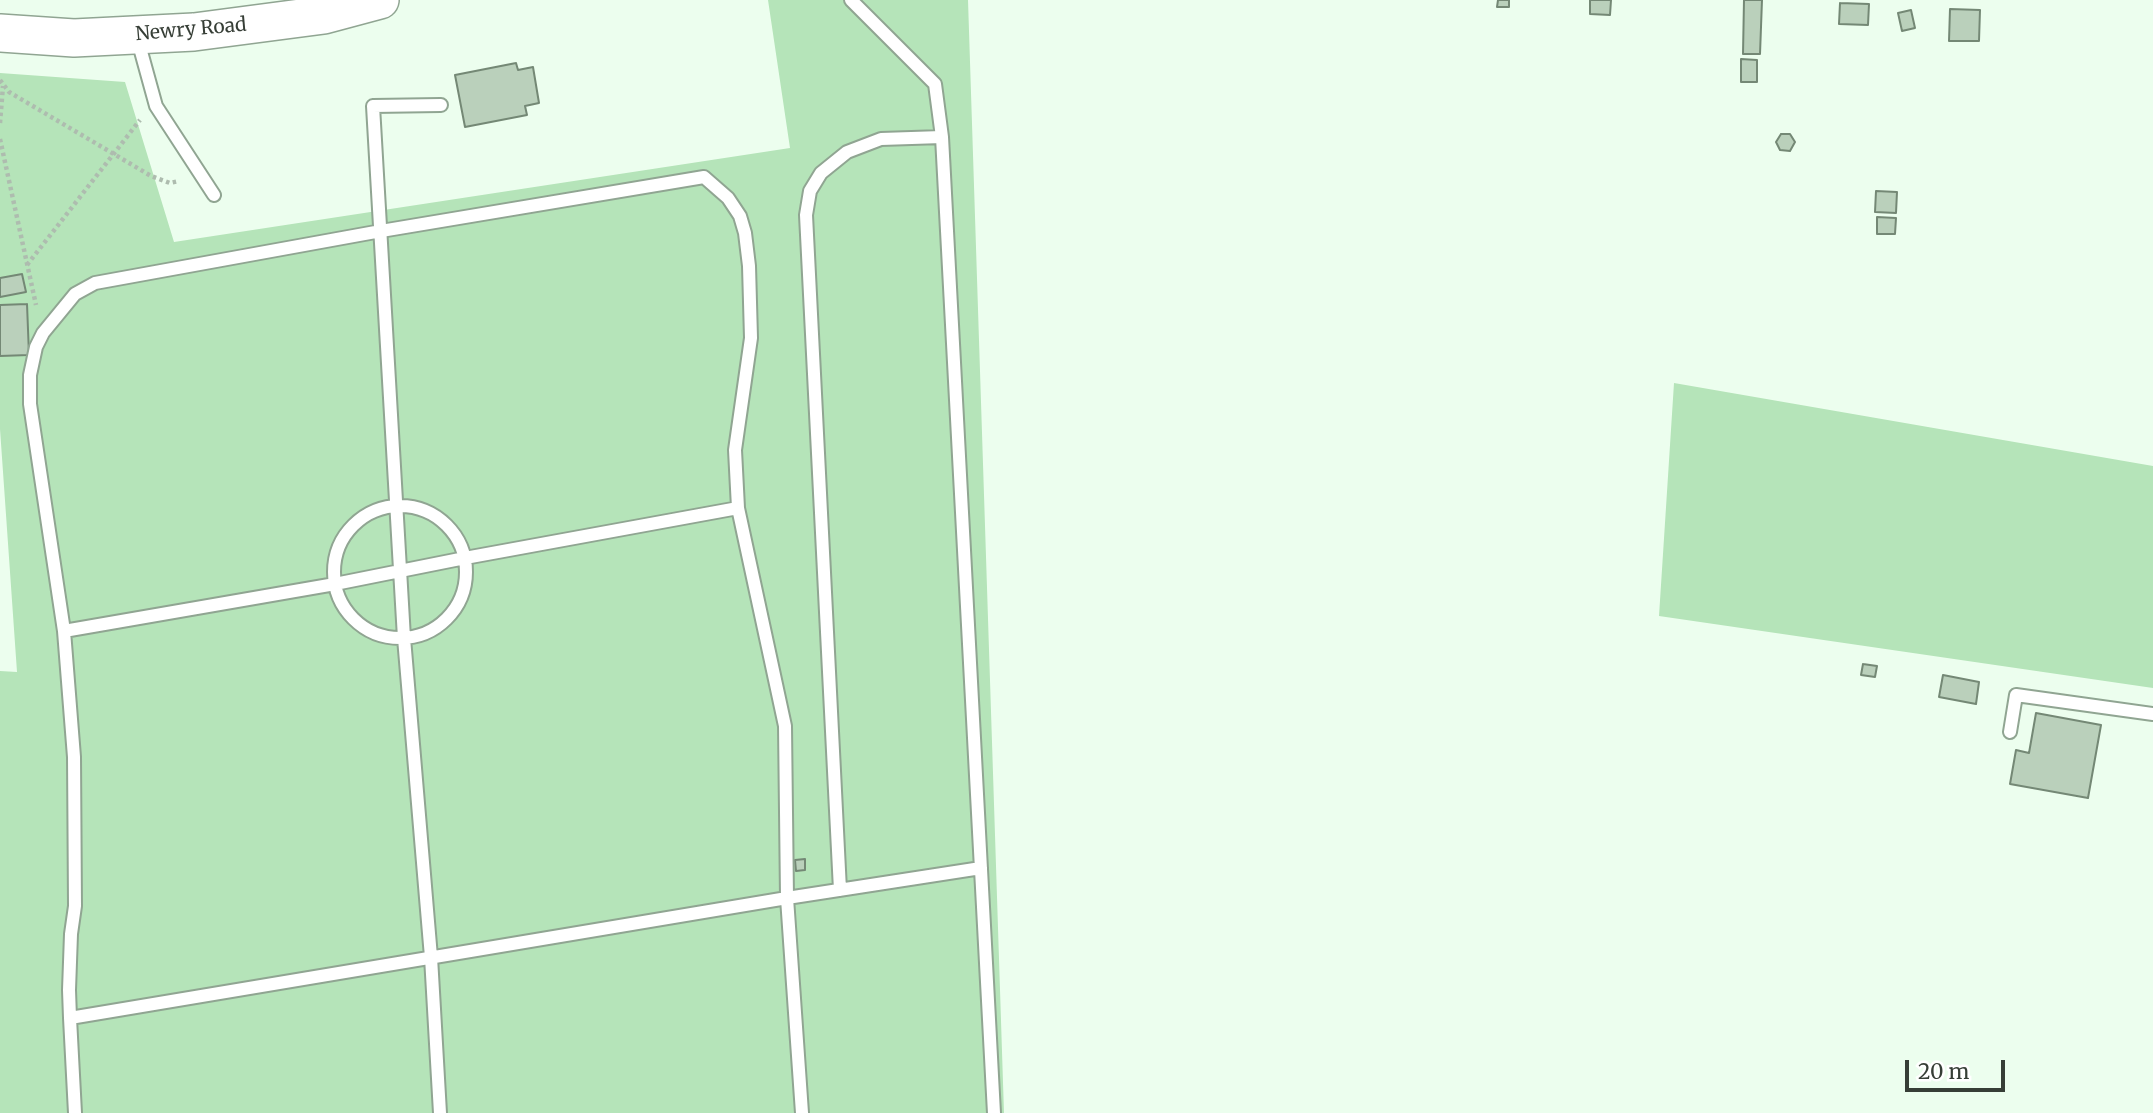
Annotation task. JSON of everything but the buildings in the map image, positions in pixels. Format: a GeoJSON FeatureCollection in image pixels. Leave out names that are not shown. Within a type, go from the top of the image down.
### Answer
{"type":"FeatureCollection","features":[{"type":"Feature","properties":{"kind":"main road","name":"Newry Road"},"geometry":{"type":"LineString","coordinates":[[0,33],[74,38],[194,32],[324,15],[380,0]]}},
{"type":"Feature","properties":{"kind":"lane"},"geometry":{"type":"LineString","coordinates":[[851,0],[935,84],[942,137],[994,1113]]}},
{"type":"Feature","properties":{"kind":"lane"},"geometry":{"type":"LineString","coordinates":[[137,35],[156,106],[214,195]]}},
{"type":"Feature","properties":{"kind":"lane"},"geometry":{"type":"LineString","coordinates":[[440,1113],[431,957],[404,638],[373,106],[441,105]]}},
{"type":"Feature","properties":{"kind":"lane"},"geometry":{"type":"LineString","coordinates":[[840,890],[806,215],[810,191],[821,173],[857,147],[881,139],[942,137]]}},
{"type":"Feature","properties":{"kind":"lane"},"geometry":{"type":"LineString","coordinates":[[75,1113],[69,990],[75,906],[75,789],[64,631],[30,404],[30,375],[36,347],[43,333],[75,294],[95,283],[381,231],[704,177],[728,198],[740,216],[749,267],[751,338],[735,450],[738,508],[785,726],[787,898],[802,1113]]}},
{"type":"Feature","properties":{"kind":"lane"},"geometry":{"type":"LineString","coordinates":[[396,505],[415,506],[448,525],[459,540],[467,577],[463,596],[453,612],[439,626],[423,635],[404,638],[386,637],[368,630],[353,618],[342,603],[335,584],[333,566],[347,531],[361,518],[377,509],[396,505]]}},
{"type":"Feature","properties":{"kind":"lane"},"geometry":{"type":"LineString","coordinates":[[64,631],[335,584],[738,508]]}},
{"type":"Feature","properties":{"kind":"lane"},"geometry":{"type":"LineString","coordinates":[[2010,732],[2016,695],[2153,714]]}},
{"type":"Feature","properties":{"kind":"lane"},"geometry":{"type":"LineString","coordinates":[[70,1018],[981,868]]}},
{"type":"Feature","properties":{"kind":"path"},"geometry":{"type":"LineString","coordinates":[[0,123],[2,83]]}},
{"type":"Feature","properties":{"kind":"path"},"geometry":{"type":"LineString","coordinates":[[2,83],[9,92],[151,176],[170,183],[203,177]]}},
{"type":"Feature","properties":{"kind":"path"},"geometry":{"type":"LineString","coordinates":[[27,265],[136,124],[156,106]]}},
{"type":"Feature","properties":{"kind":"path"},"geometry":{"type":"LineString","coordinates":[[0,139],[43,333]]}},
{"type":"Feature","properties":{"kind":"green space"},"geometry":{"type":"Polygon","coordinates":[[[768,0],[968,0],[1004,1113],[0,1113],[0,671],[17,672],[0,429],[0,73],[125,82],[174,242],[790,148],[768,0]]]}},
{"type":"Feature","properties":{"kind":"green space"},"geometry":{"type":"Polygon","coordinates":[[[1674,383],[2153,466],[2153,688],[1659,616],[1674,383]]]}}]}
